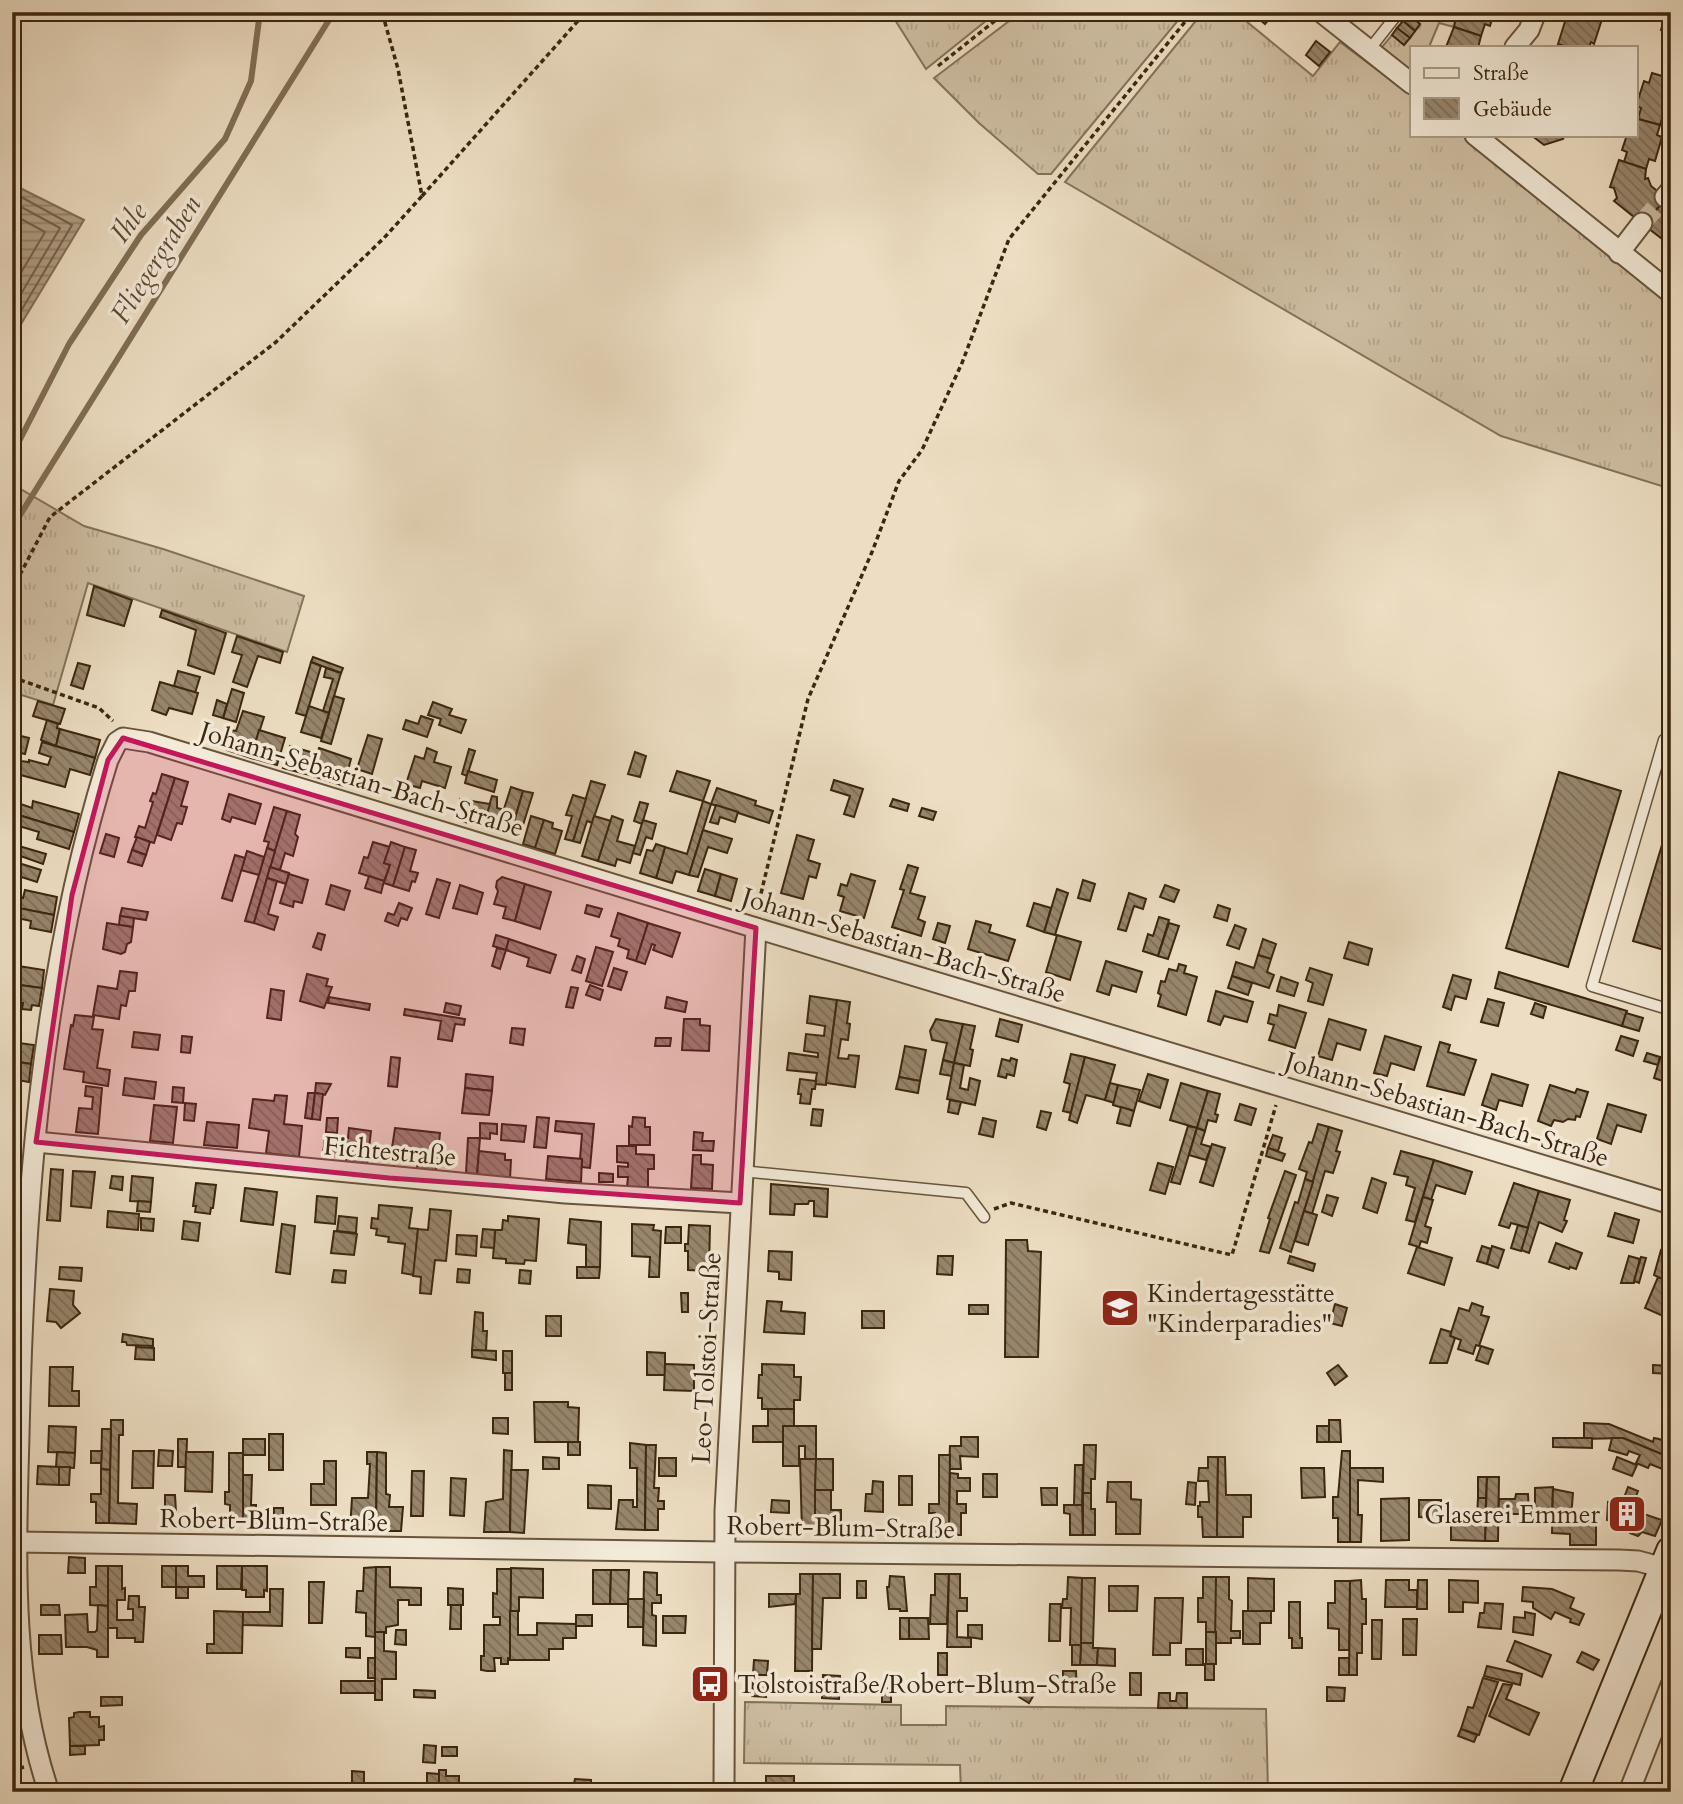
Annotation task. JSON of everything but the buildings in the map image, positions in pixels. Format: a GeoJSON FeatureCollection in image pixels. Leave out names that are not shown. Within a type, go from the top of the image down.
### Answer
{"type":"FeatureCollection","features":[{"type":"Feature","properties":{"kind":"main road"},"geometry":{"type":"LineString","coordinates":[[1573,1792],[1667,1559]]}},
{"type":"Feature","properties":{"kind":"street"},"geometry":{"type":"LineString","coordinates":[[1516,46],[1529,30],[1536,12]]}},
{"type":"Feature","properties":{"kind":"street"},"geometry":{"type":"LineString","coordinates":[[1330,15],[1410,82]]}},
{"type":"Feature","properties":{"kind":"street"},"geometry":{"type":"LineString","coordinates":[[1476,136],[1671,293]]}},
{"type":"Feature","properties":{"kind":"street"},"geometry":{"type":"LineString","coordinates":[[1619,253],[1642,223]]}},
{"type":"Feature","properties":{"kind":"street"},"geometry":{"type":"LineString","coordinates":[[49,1792],[32,1734],[17,1580],[22,1335],[36,1142],[57,979],[72,895],[108,760],[117,742],[123,738]]}},
{"type":"Feature","properties":{"kind":"street","name":"Johann-Sebastian-Bach-Straße"},"geometry":{"type":"LineString","coordinates":[[123,738],[149,742],[1671,1203]]}},
{"type":"Feature","properties":{"kind":"street","name":"Leo-Tolstoi-Straße"},"geometry":{"type":"LineString","coordinates":[[724,1792],[724,1552],[756,928]]}},
{"type":"Feature","properties":{"kind":"street","name":"Fichtestraße"},"geometry":{"type":"LineString","coordinates":[[36,1142],[565,1194],[740,1203]]}},
{"type":"Feature","properties":{"kind":"street","name":"Robert-Blum-Straße"},"geometry":{"type":"LineString","coordinates":[[16,1542],[724,1552],[1638,1561],[1667,1559]]}},
{"type":"Feature","properties":{"kind":"street"},"geometry":{"type":"LineString","coordinates":[[1629,1792],[1671,1685]]}},
{"type":"Feature","properties":{"kind":"lane"},"geometry":{"type":"LineString","coordinates":[[1369,50],[1399,12]]}},
{"type":"Feature","properties":{"kind":"lane"},"geometry":{"type":"LineString","coordinates":[[1671,742],[1664,740],[1592,986],[1671,1010]]}},
{"type":"Feature","properties":{"kind":"lane"},"geometry":{"type":"LineString","coordinates":[[742,1171],[966,1193],[984,1217]]}},
{"type":"Feature","properties":{"kind":"path"},"geometry":{"type":"LineString","coordinates":[[382,12],[398,69],[422,196]]}},
{"type":"Feature","properties":{"kind":"path"},"geometry":{"type":"LineString","coordinates":[[12,600],[13,588],[50,517],[276,342],[384,239],[586,12]]}},
{"type":"Feature","properties":{"kind":"path"},"geometry":{"type":"LineString","coordinates":[[938,66],[1006,12]]}},
{"type":"Feature","properties":{"kind":"path"},"geometry":{"type":"LineString","coordinates":[[756,928],[758,904],[808,698],[872,552],[898,481],[922,450],[962,363],[1009,239],[1193,12]]}},
{"type":"Feature","properties":{"kind":"path"},"geometry":{"type":"LineString","coordinates":[[12,671],[15,678],[99,708],[114,723],[123,738]]}},
{"type":"Feature","properties":{"kind":"path"},"geometry":{"type":"LineString","coordinates":[[984,1217],[999,1205],[1011,1203],[1232,1255],[1281,1086]]}},
{"type":"Feature","properties":{"kind":"highlighted area"},"geometry":{"type":"Polygon","coordinates":[[[123,738],[756,928],[740,1203],[389,1178],[36,1142],[72,895],[108,760],[123,738]]]}},
{"type":"Feature","properties":{"kind":"green space"},"geometry":{"type":"Polygon","coordinates":[[[890,12],[997,12],[926,69],[890,12]]]}},
{"type":"Feature","properties":{"kind":"green space"},"geometry":{"type":"Polygon","coordinates":[[[1021,12],[1185,12],[1051,174],[1038,174],[979,123],[934,78],[1021,12]]]}},
{"type":"Feature","properties":{"kind":"green space"},"geometry":{"type":"Polygon","coordinates":[[[1203,12],[1235,12],[1313,76],[1340,42],[1410,94],[1410,136],[1465,136],[1616,262],[1671,304],[1671,489],[1501,436],[1065,182],[1203,12]]]}},
{"type":"Feature","properties":{"kind":"green space"},"geometry":{"type":"Polygon","coordinates":[[[1457,12],[1454,27],[1439,23],[1429,46],[1410,46],[1410,74],[1382,53],[1382,47],[1392,35],[1404,44],[1420,25],[1408,14],[1457,12]]]}},
{"type":"Feature","properties":{"kind":"green space"},"geometry":{"type":"Polygon","coordinates":[[[12,484],[84,526],[304,596],[287,652],[88,583],[53,705],[12,692],[12,484]]]}},
{"type":"Feature","properties":{"kind":"green space"},"geometry":{"type":"Polygon","coordinates":[[[745,1702],[901,1705],[901,1725],[946,1725],[946,1706],[1266,1709],[1268,1792],[961,1792],[960,1765],[744,1763],[745,1702]]]}},
{"type":"Feature","properties":{"kind":"water"},"geometry":{"type":"Polygon","coordinates":[[[12,184],[84,220],[12,339],[12,184]]]}},
{"type":"Feature","properties":{"kind":"waterway","name":"Ihle"},"geometry":{"type":"LineString","coordinates":[[12,455],[69,344],[141,235],[225,139],[251,81],[260,12]]}},
{"type":"Feature","properties":{"kind":"waterway","name":"Fliegergraben"},"geometry":{"type":"LineString","coordinates":[[12,528],[334,12]]}},
{"type":"Feature","properties":{"kind":"tunnel"},"geometry":{"type":"LineString","coordinates":[[1642,223],[1665,197]]}},
{"type":"Feature","properties":{"kind":"place","name":"Kindertagesstätte \"Kinderparadies\""},"geometry":{"type":"Point","coordinates":[1120,1308]}},
{"type":"Feature","properties":{"kind":"place","name":"Glaserei Emmer"},"geometry":{"type":"Point","coordinates":[1627,1514]}},
{"type":"Feature","properties":{"kind":"place","name":"Tolstoistraße/Robert-Blum-Straße"},"geometry":{"type":"Point","coordinates":[710,1684]}}]}
